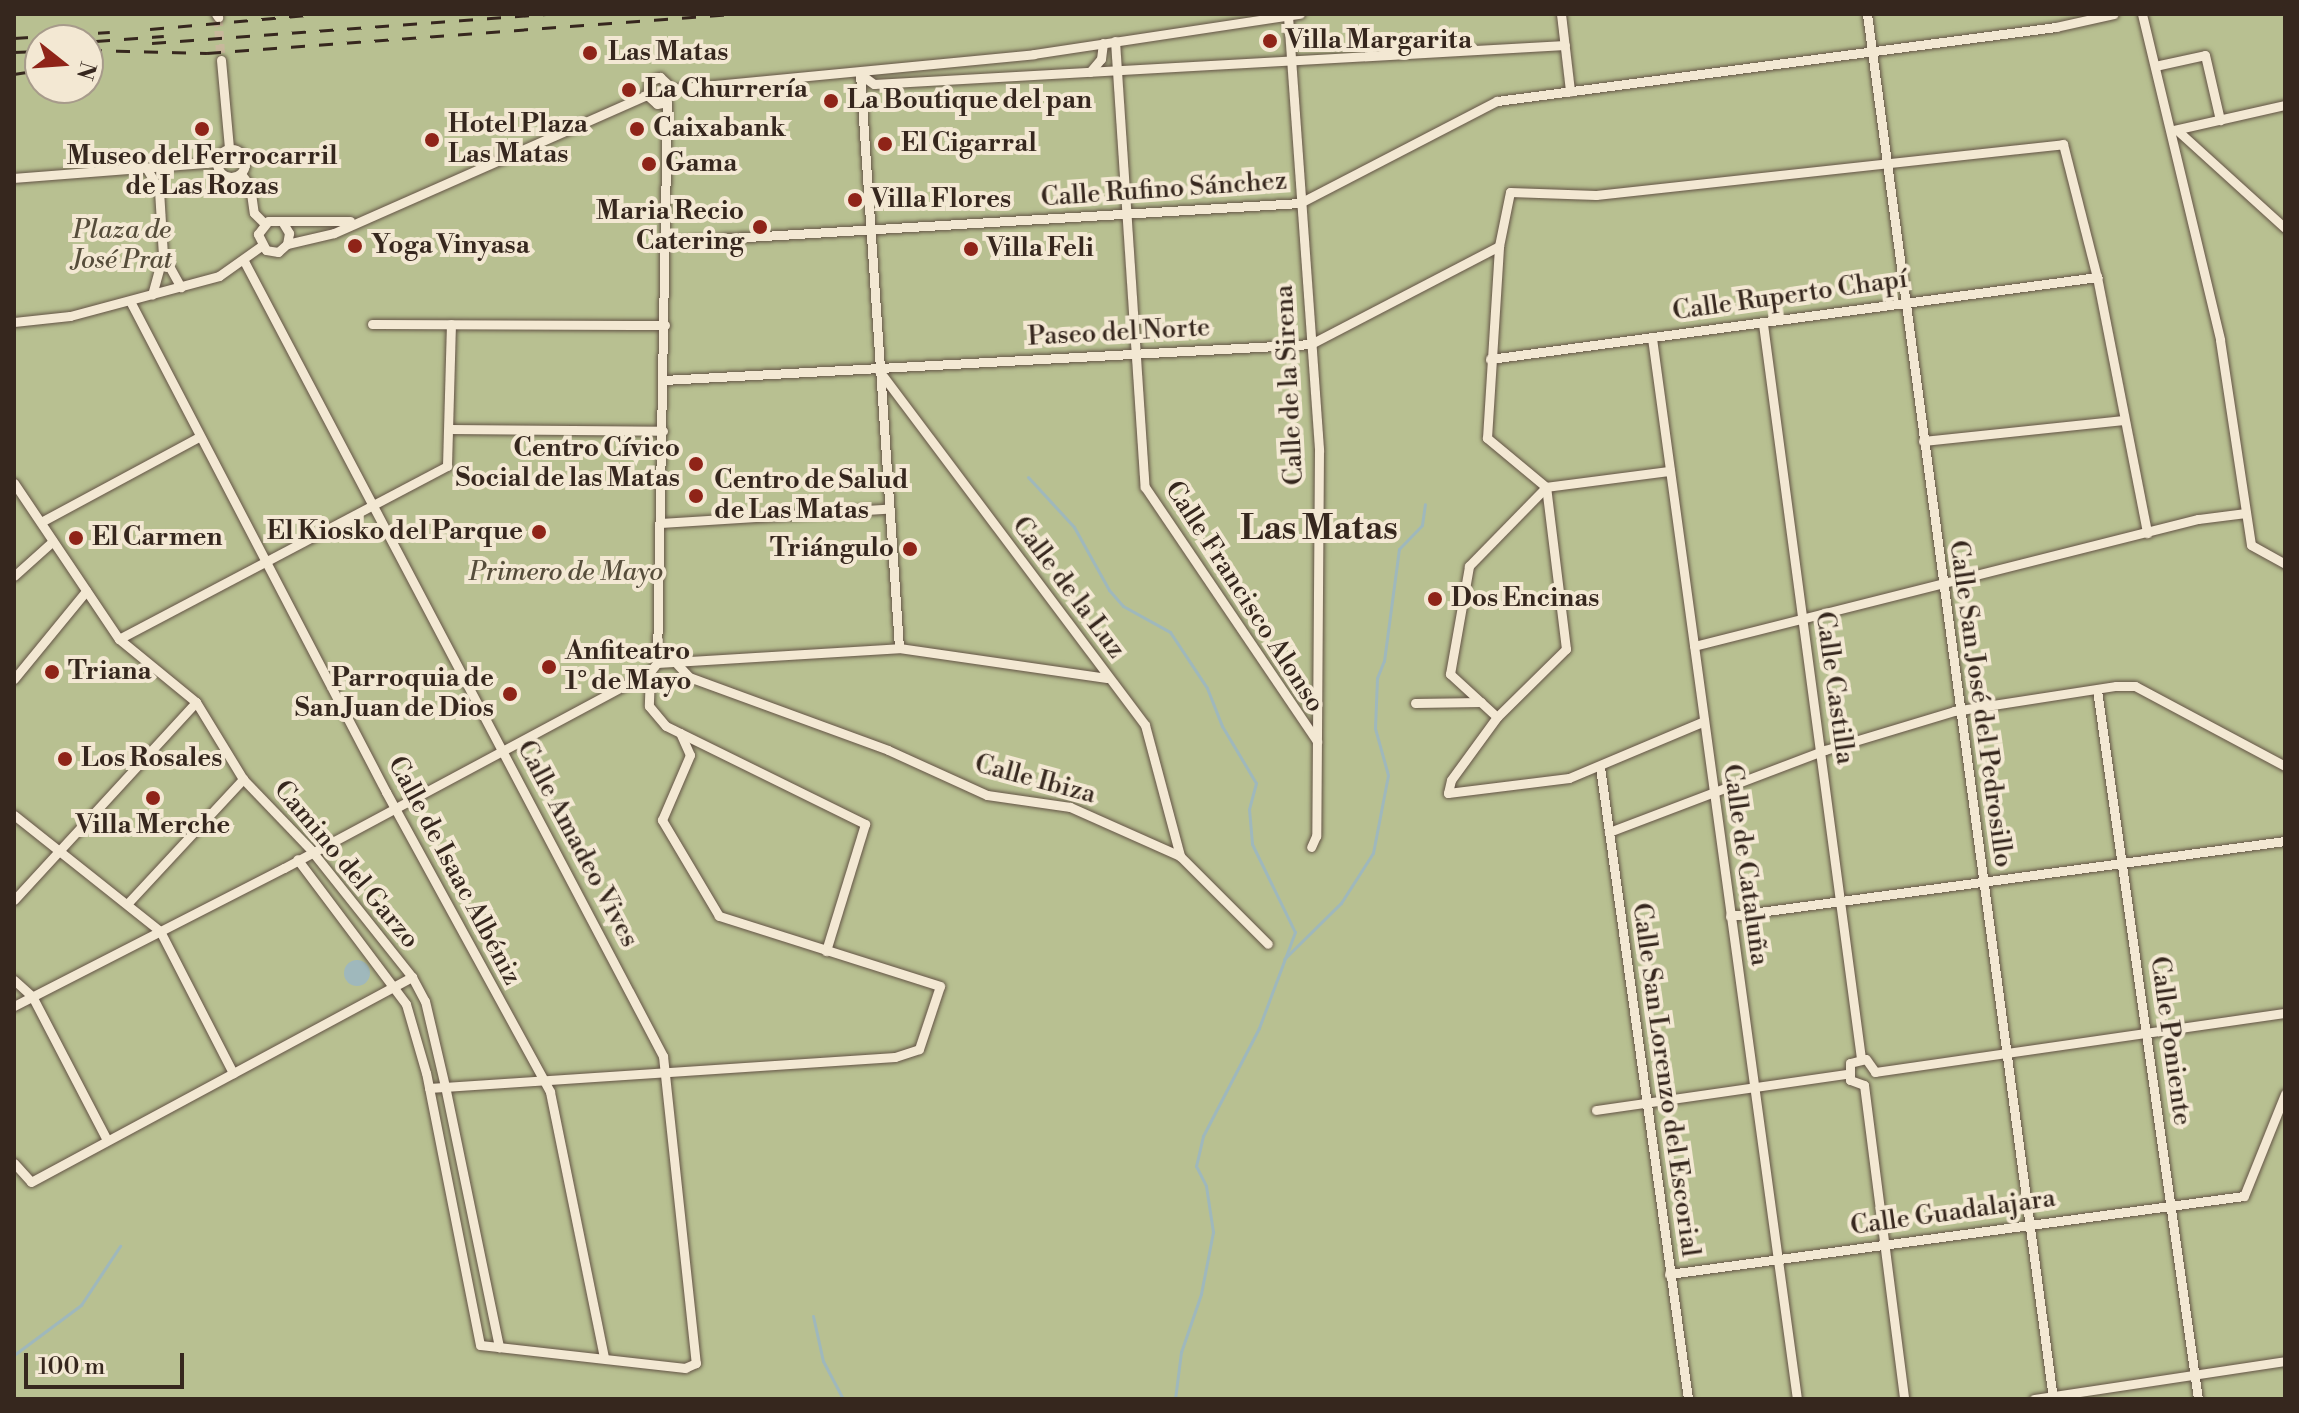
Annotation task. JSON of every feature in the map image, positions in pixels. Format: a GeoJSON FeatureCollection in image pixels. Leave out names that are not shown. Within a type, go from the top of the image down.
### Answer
{"type":"FeatureCollection","features":[{"type":"Feature","properties":{"kind":"street"},"geometry":{"type":"LineString","coordinates":[[667,102],[657,104],[647,95],[647,85],[660,77],[673,89],[860,74],[1300,14]]}},
{"type":"Feature","properties":{"kind":"street"},"geometry":{"type":"LineString","coordinates":[[1561,14],[1570,91]]}},
{"type":"Feature","properties":{"kind":"street","name":"Calle San José del Pedrosillo"},"geometry":{"type":"LineString","coordinates":[[1867,14],[2052,1398]]}},
{"type":"Feature","properties":{"kind":"street","name":"Calle Rufino Sánchez"},"geometry":{"type":"LineString","coordinates":[[666,242],[1300,203],[1497,101],[2056,27],[2114,14]]}},
{"type":"Feature","properties":{"kind":"street"},"geometry":{"type":"LineString","coordinates":[[2142,14],[2175,130],[2220,340],[2251,545],[2285,564]]}},
{"type":"Feature","properties":{"kind":"street","name":"Calle de la Sirena"},"geometry":{"type":"LineString","coordinates":[[1288,16],[1319,450],[1316,836],[1311,847]]}},
{"type":"Feature","properties":{"kind":"street","name":"Calle Francisco Alonso"},"geometry":{"type":"LineString","coordinates":[[1115,41],[1123,214],[1145,487],[1317,741]]}},
{"type":"Feature","properties":{"kind":"street"},"geometry":{"type":"LineString","coordinates":[[1090,72],[1101,59],[1103,43]]}},
{"type":"Feature","properties":{"kind":"street"},"geometry":{"type":"LineString","coordinates":[[860,74],[874,84],[1565,45]]}},
{"type":"Feature","properties":{"kind":"street"},"geometry":{"type":"LineString","coordinates":[[2155,66],[2205,55],[2220,120]]}},
{"type":"Feature","properties":{"kind":"street"},"geometry":{"type":"LineString","coordinates":[[14,178],[216,162],[229,148],[221,60]]}},
{"type":"Feature","properties":{"kind":"street"},"geometry":{"type":"LineString","coordinates":[[860,74],[886,509],[899,648]]}},
{"type":"Feature","properties":{"kind":"street"},"geometry":{"type":"LineString","coordinates":[[673,89],[667,102],[661,523],[649,706],[680,733],[865,824],[826,951]]}},
{"type":"Feature","properties":{"kind":"street"},"geometry":{"type":"LineString","coordinates":[[264,223],[258,234],[261,246],[271,252],[287,244],[320,238],[647,95]]}},
{"type":"Feature","properties":{"kind":"street"},"geometry":{"type":"LineString","coordinates":[[2175,130],[2285,105]]}},
{"type":"Feature","properties":{"kind":"street"},"geometry":{"type":"LineString","coordinates":[[2175,130],[2285,228]]}},
{"type":"Feature","properties":{"kind":"street"},"geometry":{"type":"LineString","coordinates":[[1702,722],[1569,778],[1448,793],[1451,780],[1497,717],[1566,649],[1546,487],[1487,438],[1499,246],[1510,192],[1596,195],[1886,166],[2063,144],[2097,277],[2147,533]]}},
{"type":"Feature","properties":{"kind":"street"},"geometry":{"type":"LineString","coordinates":[[229,148],[244,156],[241,174],[250,186],[254,213],[264,223],[353,221]]}},
{"type":"Feature","properties":{"kind":"street"},"geometry":{"type":"LineString","coordinates":[[216,162],[225,176],[241,174]]}},
{"type":"Feature","properties":{"kind":"street"},"geometry":{"type":"LineString","coordinates":[[152,295],[163,255],[159,190],[167,167]]}},
{"type":"Feature","properties":{"kind":"street"},"geometry":{"type":"LineString","coordinates":[[147,169],[159,190]]}},
{"type":"Feature","properties":{"kind":"street"},"geometry":{"type":"LineString","coordinates":[[283,223],[289,233],[287,244]]}},
{"type":"Feature","properties":{"kind":"street"},"geometry":{"type":"LineString","coordinates":[[14,322],[130,301],[219,276],[261,246]]}},
{"type":"Feature","properties":{"kind":"street","name":"Paseo del Norte"},"geometry":{"type":"LineString","coordinates":[[664,380],[1311,344],[1499,246]]}},
{"type":"Feature","properties":{"kind":"street"},"geometry":{"type":"LineString","coordinates":[[163,255],[181,287]]}},
{"type":"Feature","properties":{"kind":"street","name":"Calle Amadeo Vives"},"geometry":{"type":"LineString","coordinates":[[244,261],[503,749],[668,1071],[698,1352],[696,1363],[685,1368],[604,1358]]}},
{"type":"Feature","properties":{"kind":"street","name":"Calle Ruperto Chapí"},"geometry":{"type":"LineString","coordinates":[[1490,359],[2097,277]]}},
{"type":"Feature","properties":{"kind":"street","name":"Calle de Isaac Albéniz"},"geometry":{"type":"LineString","coordinates":[[130,301],[394,807],[550,1092],[604,1358]]}},
{"type":"Feature","properties":{"kind":"street"},"geometry":{"type":"LineString","coordinates":[[372,324],[665,325]]}},
{"type":"Feature","properties":{"kind":"street"},"geometry":{"type":"LineString","coordinates":[[119,639],[447,466],[451,324]]}},
{"type":"Feature","properties":{"kind":"street","name":"Calle Castilla"},"geometry":{"type":"LineString","coordinates":[[1763,324],[1861,1058]]}},
{"type":"Feature","properties":{"kind":"street","name":"Calle de Cataluña"},"geometry":{"type":"LineString","coordinates":[[1652,338],[1702,722],[1797,1399]]}},
{"type":"Feature","properties":{"kind":"street","name":"Calle de la Luz"},"geometry":{"type":"LineString","coordinates":[[877,368],[1145,725],[1180,856]]}},
{"type":"Feature","properties":{"kind":"street"},"geometry":{"type":"LineString","coordinates":[[1923,441],[2124,420]]}},
{"type":"Feature","properties":{"kind":"street"},"geometry":{"type":"LineString","coordinates":[[449,429],[663,431]]}},
{"type":"Feature","properties":{"kind":"street"},"geometry":{"type":"LineString","coordinates":[[41,522],[199,437]]}},
{"type":"Feature","properties":{"kind":"street"},"geometry":{"type":"LineString","coordinates":[[1497,717],[1450,674],[1469,566],[1546,487],[1670,471]]}},
{"type":"Feature","properties":{"kind":"street","name":"Camino del Garzo"},"geometry":{"type":"LineString","coordinates":[[14,483],[18,496],[41,522],[119,639],[196,702],[243,779],[311,850],[412,977],[425,1001],[445,1086],[499,1347],[480,1345],[429,1088],[398,986],[297,859]]}},
{"type":"Feature","properties":{"kind":"street"},"geometry":{"type":"LineString","coordinates":[[661,523],[886,509]]}},
{"type":"Feature","properties":{"kind":"street"},"geometry":{"type":"LineString","coordinates":[[1694,646],[2147,533],[2246,513]]}},
{"type":"Feature","properties":{"kind":"street"},"geometry":{"type":"LineString","coordinates":[[14,576],[53,541]]}},
{"type":"Feature","properties":{"kind":"street"},"geometry":{"type":"LineString","coordinates":[[14,679],[86,591]]}},
{"type":"Feature","properties":{"kind":"street"},"geometry":{"type":"LineString","coordinates":[[14,1006],[653,668],[899,648],[1107,678]]}},
{"type":"Feature","properties":{"kind":"street","name":"Calle Ibiza"},"geometry":{"type":"LineString","coordinates":[[677,664],[689,677],[888,750],[987,795],[1070,807],[1180,856],[1268,944]]}},
{"type":"Feature","properties":{"kind":"street"},"geometry":{"type":"LineString","coordinates":[[1609,832],[1821,751],[1958,710],[2135,686],[2285,766]]}},
{"type":"Feature","properties":{"kind":"street","name":"Calle Poniente"},"geometry":{"type":"LineString","coordinates":[[2097,690],[2198,1399]]}},
{"type":"Feature","properties":{"kind":"street"},"geometry":{"type":"LineString","coordinates":[[14,900],[196,702]]}},
{"type":"Feature","properties":{"kind":"street"},"geometry":{"type":"LineString","coordinates":[[1415,703],[1481,702]]}},
{"type":"Feature","properties":{"kind":"street"},"geometry":{"type":"LineString","coordinates":[[429,1088],[914,1052],[924,1042],[940,986],[719,916],[662,820],[690,755],[680,733]]}},
{"type":"Feature","properties":{"kind":"street","name":"Calle San Lorenzo del Escorial"},"geometry":{"type":"LineString","coordinates":[[1600,767],[1644,1103],[1688,1399]]}},
{"type":"Feature","properties":{"kind":"street"},"geometry":{"type":"LineString","coordinates":[[127,904],[243,779]]}},
{"type":"Feature","properties":{"kind":"street"},"geometry":{"type":"LineString","coordinates":[[14,815],[160,931],[233,1073]]}},
{"type":"Feature","properties":{"kind":"street"},"geometry":{"type":"LineString","coordinates":[[1730,916],[2285,841]]}},
{"type":"Feature","properties":{"kind":"street"},"geometry":{"type":"LineString","coordinates":[[14,1163],[31,1182],[106,1138],[412,977]]}},
{"type":"Feature","properties":{"kind":"street"},"geometry":{"type":"LineString","coordinates":[[14,980],[32,996],[106,1138]]}},
{"type":"Feature","properties":{"kind":"street"},"geometry":{"type":"LineString","coordinates":[[1904,1399],[1864,1085],[1875,1072],[2285,1013]]}},
{"type":"Feature","properties":{"kind":"street"},"geometry":{"type":"LineString","coordinates":[[1847,1074],[1850,1063],[1861,1058],[1871,1062],[1875,1072]]}},
{"type":"Feature","properties":{"kind":"street"},"geometry":{"type":"LineString","coordinates":[[1596,1110],[1847,1074]]}},
{"type":"Feature","properties":{"kind":"street"},"geometry":{"type":"LineString","coordinates":[[1847,1074],[1854,1084],[1864,1085]]}},
{"type":"Feature","properties":{"kind":"street","name":"Calle Guadalajara"},"geometry":{"type":"LineString","coordinates":[[1669,1274],[2244,1196],[2285,1094]]}},
{"type":"Feature","properties":{"kind":"street"},"geometry":{"type":"LineString","coordinates":[[499,1347],[604,1358]]}},
{"type":"Feature","properties":{"kind":"street"},"geometry":{"type":"LineString","coordinates":[[2034,1399],[2285,1361]]}},
{"type":"Feature","properties":{"kind":"green space"},"geometry":{"type":"Polygon","coordinates":[[[14,14],[2285,14],[2285,1399],[14,1399],[14,14]]]}},
{"type":"Feature","properties":{"kind":"water"},"geometry":{"type":"Polygon","coordinates":[[[357,960],[366,964],[370,973],[366,982],[357,986],[348,982],[344,973],[348,964],[357,960]]]}},
{"type":"Feature","properties":{"kind":"waterway"},"geometry":{"type":"LineString","coordinates":[[1028,477],[1074,527],[1109,590],[1123,606],[1170,632],[1207,688],[1222,726],[1256,783],[1249,809],[1252,844],[1295,932],[1259,1028],[1203,1136],[1196,1166],[1206,1186],[1213,1232],[1201,1294],[1181,1352],[1175,1399]]}},
{"type":"Feature","properties":{"kind":"waterway"},"geometry":{"type":"LineString","coordinates":[[1284,959],[1341,903],[1373,853],[1388,775],[1375,728],[1377,678],[1384,661],[1399,549],[1422,525],[1425,504]]}},
{"type":"Feature","properties":{"kind":"waterway"},"geometry":{"type":"LineString","coordinates":[[14,1355],[81,1305],[120,1246]]}},
{"type":"Feature","properties":{"kind":"waterway"},"geometry":{"type":"LineString","coordinates":[[813,1316],[823,1361],[843,1399]]}},
{"type":"Feature","properties":{"kind":"tunnel"},"geometry":{"type":"LineString","coordinates":[[218,17],[221,60]]}},
{"type":"Feature","properties":{"kind":"railway"},"geometry":{"type":"LineString","coordinates":[[150,29],[318,14]]}},
{"type":"Feature","properties":{"kind":"railway"},"geometry":{"type":"LineString","coordinates":[[152,43],[546,14]]}},
{"type":"Feature","properties":{"kind":"railway"},"geometry":{"type":"LineString","coordinates":[[104,50],[207,53],[733,14]]}},
{"type":"Feature","properties":{"kind":"railway"},"geometry":{"type":"LineString","coordinates":[[14,38],[110,32]]}},
{"type":"Feature","properties":{"kind":"railway"},"geometry":{"type":"LineString","coordinates":[[104,40],[164,36]]}},
{"type":"Feature","properties":{"kind":"railway"},"geometry":{"type":"LineString","coordinates":[[14,52],[24,52]]}},
{"type":"Feature","properties":{"kind":"railway"},"geometry":{"type":"LineString","coordinates":[[14,74],[24,72]]}},
{"type":"Feature","properties":{"kind":"place","name":"Villa Margarita"},"geometry":{"type":"Point","coordinates":[1270,41]}},
{"type":"Feature","properties":{"kind":"place","name":"Las Matas"},"geometry":{"type":"Point","coordinates":[590,53]}},
{"type":"Feature","properties":{"kind":"place","name":"La Churrería"},"geometry":{"type":"Point","coordinates":[629,90]}},
{"type":"Feature","properties":{"kind":"place","name":"La Boutique del pan"},"geometry":{"type":"Point","coordinates":[831,101]}},
{"type":"Feature","properties":{"kind":"place","name":"Museo del Ferrocarril de Las Rozas"},"geometry":{"type":"Point","coordinates":[202,129]}},
{"type":"Feature","properties":{"kind":"place","name":"Caixabank"},"geometry":{"type":"Point","coordinates":[637,129]}},
{"type":"Feature","properties":{"kind":"place","name":"Hotel Plaza Las Matas"},"geometry":{"type":"Point","coordinates":[432,140]}},
{"type":"Feature","properties":{"kind":"place","name":"El Cigarral"},"geometry":{"type":"Point","coordinates":[885,144]}},
{"type":"Feature","properties":{"kind":"place","name":"Gama"},"geometry":{"type":"Point","coordinates":[649,164]}},
{"type":"Feature","properties":{"kind":"place","name":"Villa Flores"},"geometry":{"type":"Point","coordinates":[855,200]}},
{"type":"Feature","properties":{"kind":"place","name":"Maria Recio Catering"},"geometry":{"type":"Point","coordinates":[760,227]}},
{"type":"Feature","properties":{"kind":"place","name":"Yoga Vinyasa"},"geometry":{"type":"Point","coordinates":[355,246]}},
{"type":"Feature","properties":{"kind":"place","name":"Villa Feli"},"geometry":{"type":"Point","coordinates":[971,249]}},
{"type":"Feature","properties":{"kind":"place","name":"Centro Cívico Social de las Matas"},"geometry":{"type":"Point","coordinates":[696,464]}},
{"type":"Feature","properties":{"kind":"place","name":"Centro de Salud de Las Matas"},"geometry":{"type":"Point","coordinates":[696,496]}},
{"type":"Feature","properties":{"kind":"place","name":"El Kiosko del Parque"},"geometry":{"type":"Point","coordinates":[539,532]}},
{"type":"Feature","properties":{"kind":"place","name":"El Carmen"},"geometry":{"type":"Point","coordinates":[76,538]}},
{"type":"Feature","properties":{"kind":"place","name":"Triángulo"},"geometry":{"type":"Point","coordinates":[910,549]}},
{"type":"Feature","properties":{"kind":"place","name":"Dos Encinas"},"geometry":{"type":"Point","coordinates":[1435,599]}},
{"type":"Feature","properties":{"kind":"place","name":"Anfiteatro 1° de Mayo"},"geometry":{"type":"Point","coordinates":[549,667]}},
{"type":"Feature","properties":{"kind":"place","name":"Triana"},"geometry":{"type":"Point","coordinates":[52,672]}},
{"type":"Feature","properties":{"kind":"place","name":"Parroquia de San Juan de Dios"},"geometry":{"type":"Point","coordinates":[510,694]}},
{"type":"Feature","properties":{"kind":"place","name":"Los Rosales"},"geometry":{"type":"Point","coordinates":[65,759]}},
{"type":"Feature","properties":{"kind":"place","name":"Villa Merche"},"geometry":{"type":"Point","coordinates":[153,798]}},
{"type":"Feature","properties":{"kind":"district","name":"Las Matas"},"geometry":{"type":"Point","coordinates":[1319,530]}},
{"type":"Feature","properties":{"kind":"park label","name":"Plaza de José Prat"},"geometry":{"type":"Point","coordinates":[122,246]}},
{"type":"Feature","properties":{"kind":"park label","name":"Primero de Mayo"},"geometry":{"type":"Point","coordinates":[566,573]}}]}
